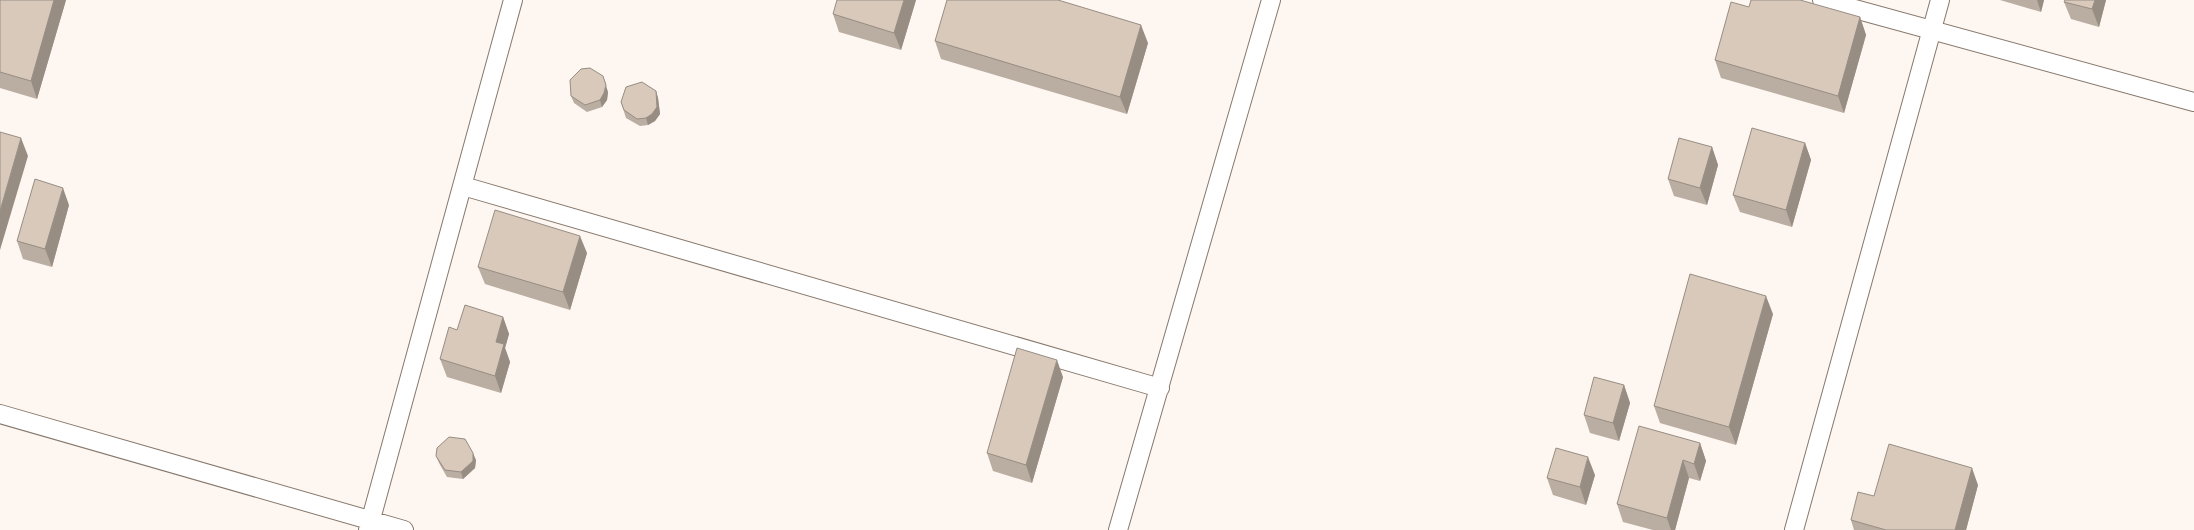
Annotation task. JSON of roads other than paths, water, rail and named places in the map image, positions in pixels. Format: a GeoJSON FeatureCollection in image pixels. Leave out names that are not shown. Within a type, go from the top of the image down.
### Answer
{"type":"FeatureCollection","features":[{"type":"Feature","properties":{"kind":"lane"},"geometry":{"type":"LineString","coordinates":[[369,525],[513,0]]}},
{"type":"Feature","properties":{"kind":"lane"},"geometry":{"type":"LineString","coordinates":[[1118,530],[1271,0]]}},
{"type":"Feature","properties":{"kind":"lane"},"geometry":{"type":"LineString","coordinates":[[1822,0],[2194,102]]}},
{"type":"Feature","properties":{"kind":"lane"},"geometry":{"type":"LineString","coordinates":[[1794,530],[1940,0]]}},
{"type":"Feature","properties":{"kind":"lane"},"geometry":{"type":"LineString","coordinates":[[462,186],[1160,388]]}},
{"type":"Feature","properties":{"kind":"lane"},"geometry":{"type":"LineString","coordinates":[[0,414],[369,525],[404,530]]}}]}
